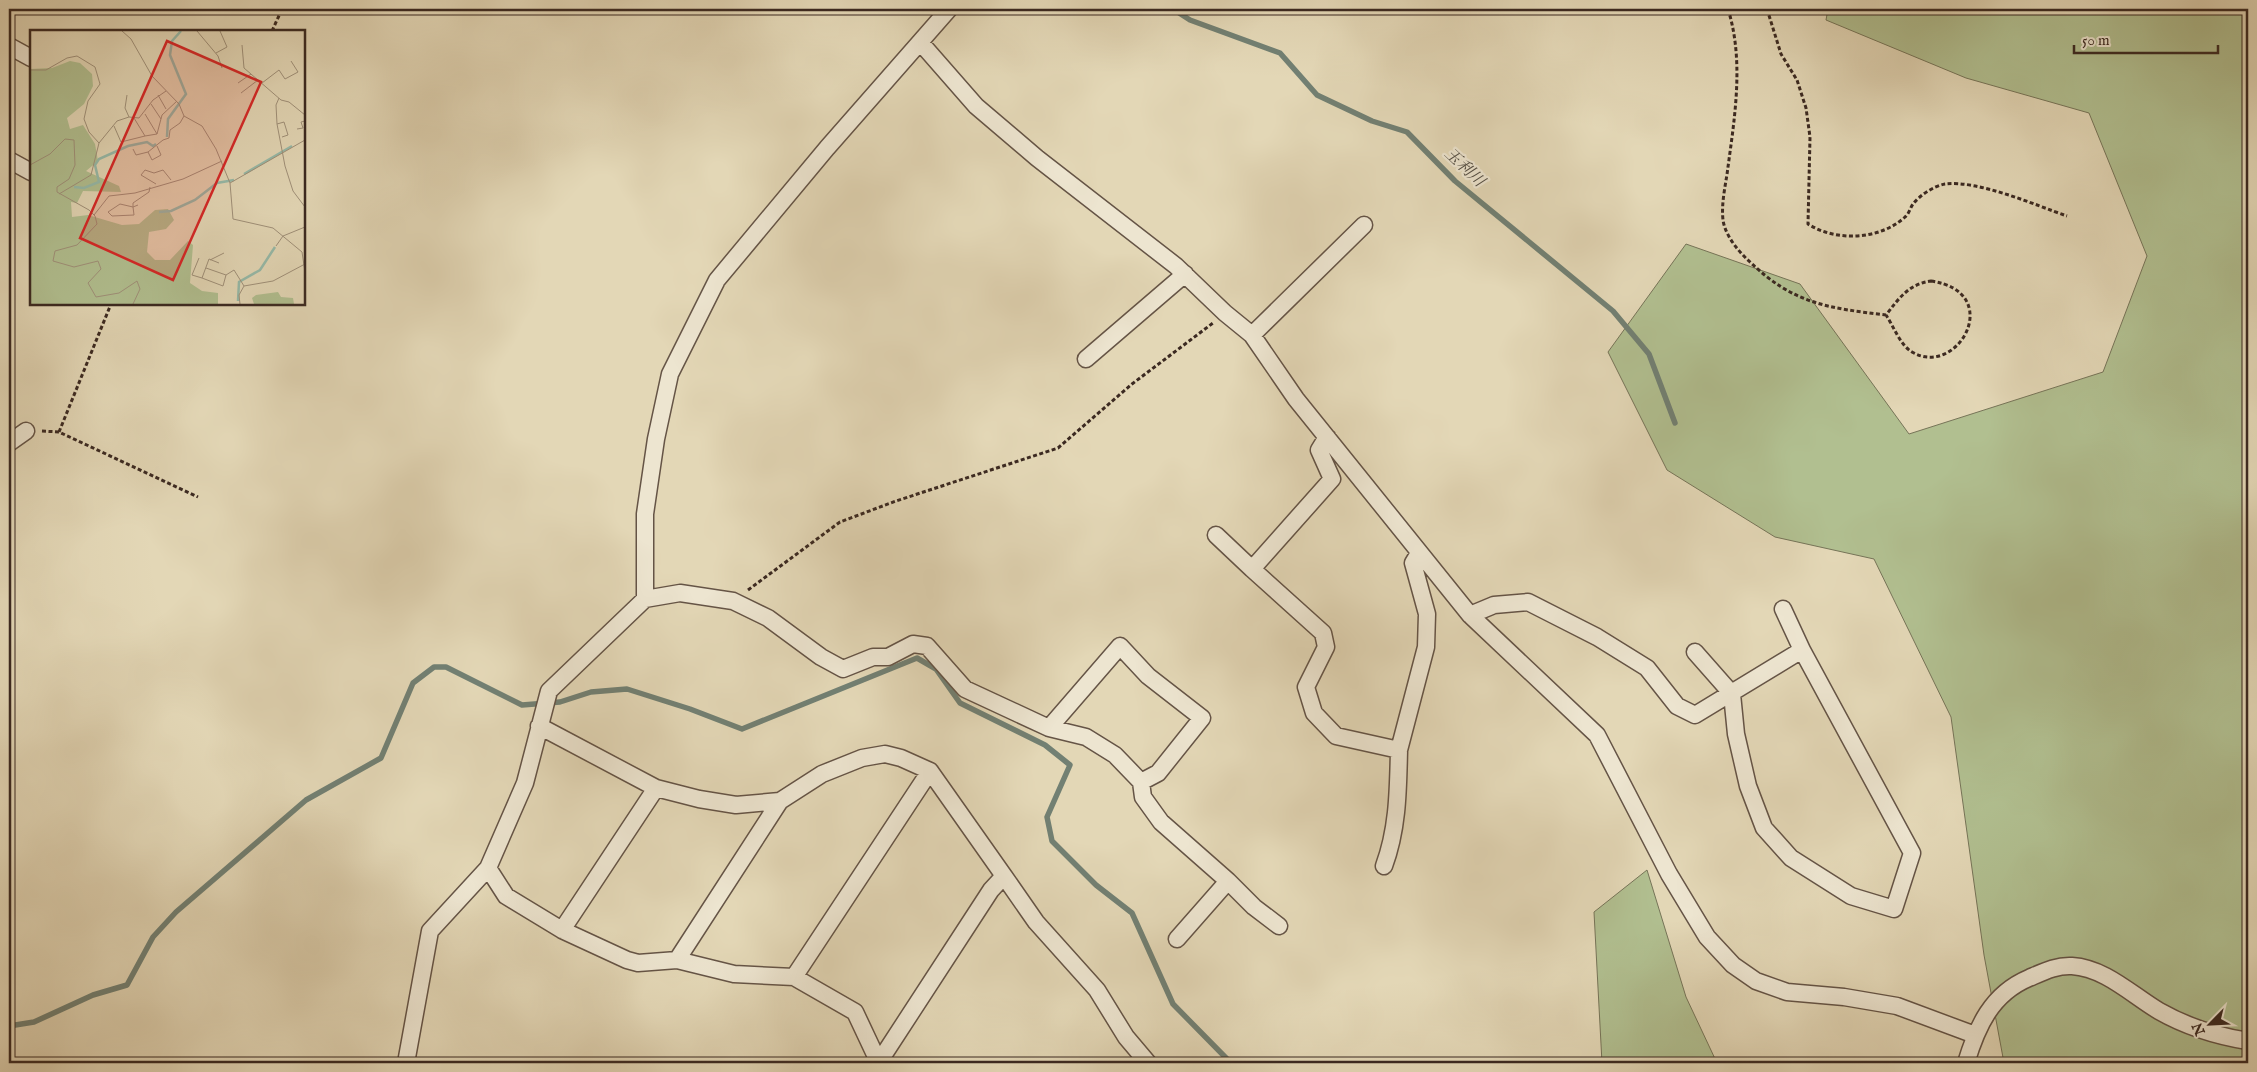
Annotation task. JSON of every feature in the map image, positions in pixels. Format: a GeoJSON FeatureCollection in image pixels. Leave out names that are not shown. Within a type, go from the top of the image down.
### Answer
{"type":"FeatureCollection","features":[{"type":"Feature","properties":{"kind":"street"},"geometry":{"type":"LineString","coordinates":[[645,598],[644,514],[656,439],[670,374],[717,280],[949,9]]}},
{"type":"Feature","properties":{"kind":"street"},"geometry":{"type":"LineString","coordinates":[[920,42],[976,106],[1044,164],[1185,274],[1224,313],[1252,335],[1296,399],[1470,615],[1596,735],[1669,874],[1707,938],[1733,965],[1756,981],[1787,992],[1844,997],[1897,1006],[1975,1035]]}},
{"type":"Feature","properties":{"kind":"street"},"geometry":{"type":"LineString","coordinates":[[9,46],[30,57]]}},
{"type":"Feature","properties":{"kind":"street"},"geometry":{"type":"LineString","coordinates":[[9,160],[30,171]]}},
{"type":"Feature","properties":{"kind":"street"},"geometry":{"type":"LineString","coordinates":[[1252,335],[1364,225]]}},
{"type":"Feature","properties":{"kind":"street"},"geometry":{"type":"LineString","coordinates":[[1086,359],[1185,274]]}},
{"type":"Feature","properties":{"kind":"street"},"geometry":{"type":"LineString","coordinates":[[9,443],[26,431]]}},
{"type":"Feature","properties":{"kind":"street"},"geometry":{"type":"LineString","coordinates":[[1252,569],[1332,479],[1319,450],[1327,437]]}},
{"type":"Feature","properties":{"kind":"street"},"geometry":{"type":"LineString","coordinates":[[1216,535],[1323,633],[1326,647],[1306,687],[1314,712],[1336,736],[1399,750]]}},
{"type":"Feature","properties":{"kind":"street"},"geometry":{"type":"LineString","coordinates":[[1384,866],[1390,851],[1397,813],[1399,750],[1426,647],[1427,614],[1413,563],[1419,553]]}},
{"type":"Feature","properties":{"kind":"street"},"geometry":{"type":"LineString","coordinates":[[406,1063],[430,931],[488,868],[526,783],[549,691],[645,598],[680,593],[733,601],[768,618],[821,657],[843,669],[873,658],[888,657],[913,644],[927,646],[965,688],[1049,728],[1086,737],[1115,755],[1141,782],[1143,797],[1162,822],[1254,907],[1279,926]]}},
{"type":"Feature","properties":{"kind":"street"},"geometry":{"type":"LineString","coordinates":[[1470,615],[1494,605],[1528,602],[1597,637],[1647,668],[1678,706],[1695,715],[1802,650]]}},
{"type":"Feature","properties":{"kind":"street"},"geometry":{"type":"LineString","coordinates":[[1695,652],[1732,694],[1736,734],[1748,786],[1764,828],[1791,858],[1851,896],[1894,909],[1912,853],[1802,650],[1783,609]]}},
{"type":"Feature","properties":{"kind":"street"},"geometry":{"type":"LineString","coordinates":[[1049,728],[1120,646],[1148,676],[1202,718],[1158,773],[1141,782]]}},
{"type":"Feature","properties":{"kind":"street"},"geometry":{"type":"LineString","coordinates":[[539,726],[656,788],[698,799],[736,805],[780,801]]}},
{"type":"Feature","properties":{"kind":"street"},"geometry":{"type":"LineString","coordinates":[[678,960],[780,801],[822,774],[862,758],[884,754],[901,758],[930,771],[1036,922],[1097,990],[1126,1037],[1148,1063]]}},
{"type":"Feature","properties":{"kind":"street"},"geometry":{"type":"LineString","coordinates":[[794,977],[930,771]]}},
{"type":"Feature","properties":{"kind":"street"},"geometry":{"type":"LineString","coordinates":[[562,930],[656,788]]}},
{"type":"Feature","properties":{"kind":"street"},"geometry":{"type":"LineString","coordinates":[[488,868],[506,896],[562,930],[638,963],[678,960],[734,974],[794,977],[855,1012],[879,1063]]}},
{"type":"Feature","properties":{"kind":"street"},"geometry":{"type":"LineString","coordinates":[[879,1063],[991,890],[1004,876]]}},
{"type":"Feature","properties":{"kind":"street"},"geometry":{"type":"LineString","coordinates":[[1177,939],[1228,881]]}},
{"type":"Feature","properties":{"kind":"street"},"geometry":{"type":"LineString","coordinates":[[1966,1063],[1983,1017],[2014,986],[2056,967],[2073,966],[2106,976],[2160,1012],[2218,1037],[2248,1041]]}},
{"type":"Feature","properties":{"kind":"path"},"geometry":{"type":"LineString","coordinates":[[272,30],[282,9]]}},
{"type":"Feature","properties":{"kind":"path"},"geometry":{"type":"LineString","coordinates":[[1728,9],[1733,25],[1737,97],[1723,200],[1723,221],[1731,238],[1742,255],[1768,280],[1789,294],[1831,309],[1886,315]]}},
{"type":"Feature","properties":{"kind":"path"},"geometry":{"type":"LineString","coordinates":[[1767,9],[1782,54],[1797,80],[1806,108],[1810,137],[1808,224],[1816,229],[1843,235],[1858,237],[1873,234],[1906,216],[1914,203],[1930,190],[1945,184],[1972,184],[2067,216]]}},
{"type":"Feature","properties":{"kind":"path"},"geometry":{"type":"LineString","coordinates":[[1931,281],[1946,283],[1956,288],[1969,305],[1971,317],[1968,330],[1961,343],[1938,356],[1924,356],[1908,349],[1886,315],[1906,291],[1918,283],[1931,281]]}},
{"type":"Feature","properties":{"kind":"path"},"geometry":{"type":"LineString","coordinates":[[59,432],[111,305]]}},
{"type":"Feature","properties":{"kind":"path"},"geometry":{"type":"LineString","coordinates":[[733,601],[840,522],[954,481],[1058,448],[1132,384],[1224,313]]}},
{"type":"Feature","properties":{"kind":"path"},"geometry":{"type":"LineString","coordinates":[[26,431],[59,432],[198,497]]}},
{"type":"Feature","properties":{"kind":"green space"},"geometry":{"type":"Polygon","coordinates":[[[1828,9],[2248,9],[2248,1063],[2004,1063],[1984,955],[1951,717],[1874,559],[1775,537],[1667,470],[1608,352],[1686,244],[1800,284],[1909,434],[2103,372],[2147,256],[2089,113],[1966,78],[1826,20],[1828,9]]]}},
{"type":"Feature","properties":{"kind":"green space"},"geometry":{"type":"Polygon","coordinates":[[[1647,870],[1686,997],[1717,1063],[1602,1063],[1594,912],[1647,870]]]}},
{"type":"Feature","properties":{"kind":"waterway","name":"玉利川"},"geometry":{"type":"LineString","coordinates":[[1173,9],[1190,20],[1280,53],[1317,95],[1372,121],[1407,132],[1455,181],[1613,311],[1649,354],[1675,423]]}},
{"type":"Feature","properties":{"kind":"waterway"},"geometry":{"type":"LineString","coordinates":[[9,1026],[34,1022],[93,995],[127,985],[153,937],[176,912],[306,800],[381,758],[413,683],[434,667],[446,667],[522,705],[560,702],[591,692],[627,689],[690,709],[742,729],[917,658],[936,669],[960,703],[1045,745],[1070,765],[1047,817],[1052,841],[1096,885],[1132,913],[1173,1004],[1231,1063]]}}]}
